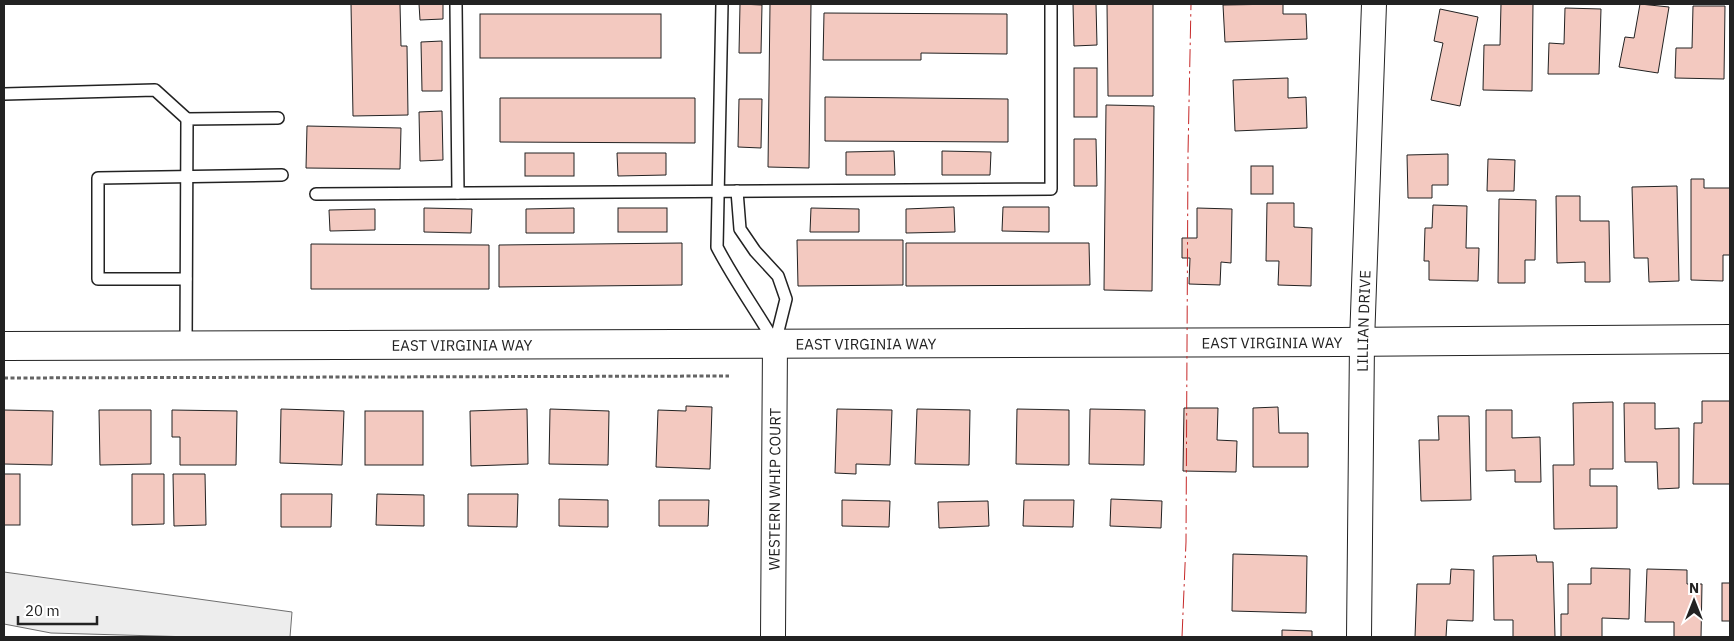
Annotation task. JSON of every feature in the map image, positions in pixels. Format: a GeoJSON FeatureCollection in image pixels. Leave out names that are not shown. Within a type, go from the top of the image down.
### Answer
{"type":"FeatureCollection","features":[{"type":"Feature","properties":{"kind":"street","name":"LILLIAN DRIVE"},"geometry":{"type":"LineString","coordinates":[[1359,637],[1362,342],[1374,4]]}},
{"type":"Feature","properties":{"kind":"street","name":"EAST VIRGINIA WAY"},"geometry":{"type":"LineString","coordinates":[[4,346],[1362,342],[1730,339]]}},
{"type":"Feature","properties":{"kind":"street","name":"WESTERN WHIP COURT"},"geometry":{"type":"LineString","coordinates":[[773,637],[775,343]]}},
{"type":"Feature","properties":{"kind":"lane"},"geometry":{"type":"LineString","coordinates":[[456,4],[458,192]]}},
{"type":"Feature","properties":{"kind":"lane"},"geometry":{"type":"LineString","coordinates":[[722,4],[717,247],[731,275],[756,309],[775,343]]}},
{"type":"Feature","properties":{"kind":"lane"},"geometry":{"type":"LineString","coordinates":[[316,194],[1051,189],[1051,4]]}},
{"type":"Feature","properties":{"kind":"lane"},"geometry":{"type":"LineString","coordinates":[[4,94],[155,90],[187,119],[278,118]]}},
{"type":"Feature","properties":{"kind":"lane"},"geometry":{"type":"LineString","coordinates":[[186,345],[187,119]]}},
{"type":"Feature","properties":{"kind":"lane"},"geometry":{"type":"LineString","coordinates":[[186,279],[98,278],[98,178],[282,175]]}},
{"type":"Feature","properties":{"kind":"lane"},"geometry":{"type":"LineString","coordinates":[[738,191],[740,229],[755,251],[778,276],[786,299],[775,343]]}},
{"type":"Feature","properties":{"kind":"path"},"geometry":{"type":"LineString","coordinates":[[4,378],[729,376]]}},
{"type":"Feature","properties":{"kind":"shaded area"},"geometry":{"type":"Polygon","coordinates":[[[4,572],[292,612],[290,637],[193,637],[51,633],[4,624],[4,572]]]}},
{"type":"Feature","properties":{"kind":"building"},"geometry":{"type":"Polygon","coordinates":[[[351,4],[400,4],[401,46],[407,46],[408,115],[353,116],[351,4]]]}},
{"type":"Feature","properties":{"kind":"building"},"geometry":{"type":"Polygon","coordinates":[[[419,4],[443,4],[443,19],[420,20],[419,4]]]}},
{"type":"Feature","properties":{"kind":"building"},"geometry":{"type":"Polygon","coordinates":[[[740,4],[762,5],[761,53],[739,53],[740,4]]]}},
{"type":"Feature","properties":{"kind":"building"},"geometry":{"type":"Polygon","coordinates":[[[770,4],[811,4],[809,168],[768,167],[770,4]]]}},
{"type":"Feature","properties":{"kind":"building"},"geometry":{"type":"Polygon","coordinates":[[[1073,4],[1096,4],[1097,45],[1074,46],[1073,4]]]}},
{"type":"Feature","properties":{"kind":"building"},"geometry":{"type":"Polygon","coordinates":[[[1107,4],[1153,4],[1153,96],[1108,96],[1107,4]]]}},
{"type":"Feature","properties":{"kind":"building"},"geometry":{"type":"Polygon","coordinates":[[[1283,4],[1283,14],[1306,14],[1307,39],[1225,42],[1223,5],[1283,4]]]}},
{"type":"Feature","properties":{"kind":"building"},"geometry":{"type":"Polygon","coordinates":[[[1501,4],[1533,4],[1532,91],[1483,90],[1484,45],[1500,45],[1501,4]]]}},
{"type":"Feature","properties":{"kind":"building"},"geometry":{"type":"Polygon","coordinates":[[[1640,4],[1669,7],[1658,73],[1619,67],[1625,37],[1634,38],[1640,4]]]}},
{"type":"Feature","properties":{"kind":"building"},"geometry":{"type":"Polygon","coordinates":[[[1693,6],[1725,6],[1724,79],[1675,78],[1676,48],[1692,48],[1693,6]]]}},
{"type":"Feature","properties":{"kind":"building"},"geometry":{"type":"Polygon","coordinates":[[[1565,8],[1601,9],[1599,74],[1548,74],[1549,43],[1564,44],[1565,8]]]}},
{"type":"Feature","properties":{"kind":"building"},"geometry":{"type":"Polygon","coordinates":[[[1440,9],[1478,17],[1460,106],[1431,100],[1443,43],[1434,41],[1440,9]]]}},
{"type":"Feature","properties":{"kind":"building"},"geometry":{"type":"Polygon","coordinates":[[[824,13],[1007,14],[1007,54],[921,53],[921,60],[823,60],[824,13]]]}},
{"type":"Feature","properties":{"kind":"building"},"geometry":{"type":"Polygon","coordinates":[[[480,14],[661,14],[661,58],[480,58],[480,14]]]}},
{"type":"Feature","properties":{"kind":"building"},"geometry":{"type":"Polygon","coordinates":[[[442,41],[442,91],[422,91],[421,42],[442,41]]]}},
{"type":"Feature","properties":{"kind":"building"},"geometry":{"type":"Polygon","coordinates":[[[1074,68],[1097,68],[1097,117],[1074,117],[1074,68]]]}},
{"type":"Feature","properties":{"kind":"building"},"geometry":{"type":"Polygon","coordinates":[[[1288,78],[1288,98],[1306,97],[1307,128],[1235,131],[1233,80],[1288,78]]]}},
{"type":"Feature","properties":{"kind":"building"},"geometry":{"type":"Polygon","coordinates":[[[825,97],[1008,99],[1008,142],[825,141],[825,97]]]}},
{"type":"Feature","properties":{"kind":"building"},"geometry":{"type":"Polygon","coordinates":[[[500,98],[695,98],[695,143],[500,142],[500,98]]]}},
{"type":"Feature","properties":{"kind":"building"},"geometry":{"type":"Polygon","coordinates":[[[739,99],[762,99],[761,148],[738,147],[739,99]]]}},
{"type":"Feature","properties":{"kind":"building"},"geometry":{"type":"Polygon","coordinates":[[[1106,105],[1154,106],[1152,291],[1104,290],[1106,105]]]}},
{"type":"Feature","properties":{"kind":"building"},"geometry":{"type":"Polygon","coordinates":[[[442,111],[443,160],[420,161],[419,112],[442,111]]]}},
{"type":"Feature","properties":{"kind":"building"},"geometry":{"type":"Polygon","coordinates":[[[307,126],[401,128],[400,169],[306,168],[307,126]]]}},
{"type":"Feature","properties":{"kind":"building"},"geometry":{"type":"Polygon","coordinates":[[[1074,139],[1096,139],[1097,186],[1074,186],[1074,139]]]}},
{"type":"Feature","properties":{"kind":"building"},"geometry":{"type":"Polygon","coordinates":[[[894,151],[895,175],[846,175],[846,152],[894,151]]]}},
{"type":"Feature","properties":{"kind":"building"},"geometry":{"type":"Polygon","coordinates":[[[942,151],[991,152],[990,175],[942,175],[942,151]]]}},
{"type":"Feature","properties":{"kind":"building"},"geometry":{"type":"Polygon","coordinates":[[[525,153],[574,153],[574,176],[525,176],[525,153]]]}},
{"type":"Feature","properties":{"kind":"building"},"geometry":{"type":"Polygon","coordinates":[[[617,153],[666,153],[666,175],[618,176],[617,153]]]}},
{"type":"Feature","properties":{"kind":"building"},"geometry":{"type":"Polygon","coordinates":[[[1448,154],[1448,185],[1432,185],[1432,198],[1408,198],[1407,155],[1448,154]]]}},
{"type":"Feature","properties":{"kind":"building"},"geometry":{"type":"Polygon","coordinates":[[[1488,159],[1515,160],[1514,191],[1487,191],[1488,159]]]}},
{"type":"Feature","properties":{"kind":"building"},"geometry":{"type":"Polygon","coordinates":[[[1251,166],[1273,166],[1273,194],[1251,194],[1251,166]]]}},
{"type":"Feature","properties":{"kind":"building"},"geometry":{"type":"Polygon","coordinates":[[[1691,179],[1704,179],[1704,188],[1730,188],[1730,255],[1723,255],[1723,281],[1691,280],[1691,179]]]}},
{"type":"Feature","properties":{"kind":"building"},"geometry":{"type":"Polygon","coordinates":[[[1677,186],[1679,281],[1649,282],[1648,258],[1634,258],[1632,187],[1677,186]]]}},
{"type":"Feature","properties":{"kind":"building"},"geometry":{"type":"Polygon","coordinates":[[[1556,196],[1580,196],[1580,221],[1609,221],[1610,282],[1585,282],[1585,262],[1557,263],[1556,196]]]}},
{"type":"Feature","properties":{"kind":"building"},"geometry":{"type":"Polygon","coordinates":[[[1499,199],[1536,200],[1535,260],[1525,260],[1525,283],[1498,283],[1499,199]]]}},
{"type":"Feature","properties":{"kind":"building"},"geometry":{"type":"Polygon","coordinates":[[[1267,203],[1294,203],[1294,227],[1312,228],[1311,286],[1278,285],[1279,261],[1266,261],[1267,203]]]}},
{"type":"Feature","properties":{"kind":"building"},"geometry":{"type":"Polygon","coordinates":[[[1433,205],[1467,206],[1466,248],[1479,248],[1478,281],[1429,280],[1429,261],[1424,261],[1425,228],[1432,228],[1433,205]]]}},
{"type":"Feature","properties":{"kind":"building"},"geometry":{"type":"Polygon","coordinates":[[[954,207],[955,232],[906,233],[906,209],[954,207]]]}},
{"type":"Feature","properties":{"kind":"building"},"geometry":{"type":"Polygon","coordinates":[[[1003,207],[1049,207],[1049,232],[1002,231],[1003,207]]]}},
{"type":"Feature","properties":{"kind":"building"},"geometry":{"type":"Polygon","coordinates":[[[424,208],[472,209],[471,233],[424,232],[424,208]]]}},
{"type":"Feature","properties":{"kind":"building"},"geometry":{"type":"Polygon","coordinates":[[[574,208],[574,233],[526,233],[526,209],[574,208]]]}},
{"type":"Feature","properties":{"kind":"building"},"geometry":{"type":"Polygon","coordinates":[[[618,208],[667,208],[667,232],[618,232],[618,208]]]}},
{"type":"Feature","properties":{"kind":"building"},"geometry":{"type":"Polygon","coordinates":[[[811,208],[859,209],[859,232],[810,232],[811,208]]]}},
{"type":"Feature","properties":{"kind":"building"},"geometry":{"type":"Polygon","coordinates":[[[1197,208],[1232,209],[1231,263],[1221,262],[1220,285],[1189,284],[1190,258],[1182,258],[1182,238],[1197,238],[1197,208]]]}},
{"type":"Feature","properties":{"kind":"building"},"geometry":{"type":"Polygon","coordinates":[[[375,209],[375,230],[330,231],[329,210],[375,209]]]}},
{"type":"Feature","properties":{"kind":"building"},"geometry":{"type":"Polygon","coordinates":[[[797,240],[903,240],[903,285],[798,286],[797,240]]]}},
{"type":"Feature","properties":{"kind":"building"},"geometry":{"type":"Polygon","coordinates":[[[682,243],[682,285],[499,287],[499,245],[682,243]]]}},
{"type":"Feature","properties":{"kind":"building"},"geometry":{"type":"Polygon","coordinates":[[[906,243],[1089,243],[1090,285],[906,286],[906,243]]]}},
{"type":"Feature","properties":{"kind":"building"},"geometry":{"type":"Polygon","coordinates":[[[311,244],[489,245],[489,289],[311,289],[311,244]]]}},
{"type":"Feature","properties":{"kind":"building"},"geometry":{"type":"Polygon","coordinates":[[[1702,401],[1730,401],[1730,484],[1693,484],[1694,423],[1702,423],[1702,401]]]}},
{"type":"Feature","properties":{"kind":"building"},"geometry":{"type":"Polygon","coordinates":[[[1613,402],[1613,469],[1590,469],[1590,486],[1617,486],[1617,528],[1554,529],[1553,465],[1574,465],[1573,403],[1613,402]]]}},
{"type":"Feature","properties":{"kind":"building"},"geometry":{"type":"Polygon","coordinates":[[[1624,403],[1655,403],[1655,429],[1679,428],[1679,488],[1658,489],[1657,462],[1625,462],[1624,403]]]}},
{"type":"Feature","properties":{"kind":"building"},"geometry":{"type":"Polygon","coordinates":[[[686,406],[712,407],[710,469],[656,467],[658,410],[686,411],[686,406]]]}},
{"type":"Feature","properties":{"kind":"building"},"geometry":{"type":"Polygon","coordinates":[[[1278,407],[1279,433],[1308,433],[1308,467],[1253,467],[1253,408],[1278,407]]]}},
{"type":"Feature","properties":{"kind":"building"},"geometry":{"type":"Polygon","coordinates":[[[1184,408],[1218,408],[1217,440],[1237,441],[1236,472],[1183,471],[1184,408]]]}},
{"type":"Feature","properties":{"kind":"building"},"geometry":{"type":"Polygon","coordinates":[[[281,409],[344,411],[342,465],[280,463],[281,409]]]}},
{"type":"Feature","properties":{"kind":"building"},"geometry":{"type":"Polygon","coordinates":[[[527,409],[528,464],[471,466],[470,411],[527,409]]]}},
{"type":"Feature","properties":{"kind":"building"},"geometry":{"type":"Polygon","coordinates":[[[550,409],[609,411],[608,465],[549,464],[550,409]]]}},
{"type":"Feature","properties":{"kind":"building"},"geometry":{"type":"Polygon","coordinates":[[[837,409],[892,410],[890,465],[856,464],[856,474],[835,473],[837,409]]]}},
{"type":"Feature","properties":{"kind":"building"},"geometry":{"type":"Polygon","coordinates":[[[917,409],[970,410],[969,465],[915,464],[917,409]]]}},
{"type":"Feature","properties":{"kind":"building"},"geometry":{"type":"Polygon","coordinates":[[[1017,409],[1069,410],[1069,465],[1016,464],[1017,409]]]}},
{"type":"Feature","properties":{"kind":"building"},"geometry":{"type":"Polygon","coordinates":[[[1090,409],[1145,410],[1144,465],[1089,464],[1090,409]]]}},
{"type":"Feature","properties":{"kind":"building"},"geometry":{"type":"Polygon","coordinates":[[[4,410],[53,411],[52,465],[4,464],[4,410]]]}},
{"type":"Feature","properties":{"kind":"building"},"geometry":{"type":"Polygon","coordinates":[[[99,410],[151,410],[151,464],[100,465],[99,410]]]}},
{"type":"Feature","properties":{"kind":"building"},"geometry":{"type":"Polygon","coordinates":[[[172,410],[237,411],[236,465],[180,465],[180,437],[172,437],[172,410]]]}},
{"type":"Feature","properties":{"kind":"building"},"geometry":{"type":"Polygon","coordinates":[[[1486,410],[1512,410],[1512,438],[1540,437],[1541,482],[1515,482],[1515,470],[1486,471],[1486,410]]]}},
{"type":"Feature","properties":{"kind":"building"},"geometry":{"type":"Polygon","coordinates":[[[365,411],[423,411],[423,465],[365,465],[365,411]]]}},
{"type":"Feature","properties":{"kind":"building"},"geometry":{"type":"Polygon","coordinates":[[[1438,416],[1469,416],[1471,500],[1421,501],[1419,440],[1439,440],[1438,416]]]}},
{"type":"Feature","properties":{"kind":"building"},"geometry":{"type":"Polygon","coordinates":[[[4,474],[20,474],[20,525],[4,525],[4,474]]]}},
{"type":"Feature","properties":{"kind":"building"},"geometry":{"type":"Polygon","coordinates":[[[132,474],[164,474],[164,524],[132,525],[132,474]]]}},
{"type":"Feature","properties":{"kind":"building"},"geometry":{"type":"Polygon","coordinates":[[[173,474],[205,474],[206,525],[174,526],[173,474]]]}},
{"type":"Feature","properties":{"kind":"building"},"geometry":{"type":"Polygon","coordinates":[[[281,494],[332,494],[331,527],[281,527],[281,494]]]}},
{"type":"Feature","properties":{"kind":"building"},"geometry":{"type":"Polygon","coordinates":[[[377,494],[424,495],[424,526],[376,525],[377,494]]]}},
{"type":"Feature","properties":{"kind":"building"},"geometry":{"type":"Polygon","coordinates":[[[468,494],[518,494],[517,527],[468,526],[468,494]]]}},
{"type":"Feature","properties":{"kind":"building"},"geometry":{"type":"Polygon","coordinates":[[[559,499],[608,500],[608,527],[559,526],[559,499]]]}},
{"type":"Feature","properties":{"kind":"building"},"geometry":{"type":"Polygon","coordinates":[[[1111,499],[1162,501],[1161,528],[1110,526],[1111,499]]]}},
{"type":"Feature","properties":{"kind":"building"},"geometry":{"type":"Polygon","coordinates":[[[659,500],[709,500],[708,526],[659,526],[659,500]]]}},
{"type":"Feature","properties":{"kind":"building"},"geometry":{"type":"Polygon","coordinates":[[[842,500],[890,501],[889,527],[842,526],[842,500]]]}},
{"type":"Feature","properties":{"kind":"building"},"geometry":{"type":"Polygon","coordinates":[[[1024,500],[1074,500],[1073,527],[1023,526],[1024,500]]]}},
{"type":"Feature","properties":{"kind":"building"},"geometry":{"type":"Polygon","coordinates":[[[988,501],[989,526],[939,528],[938,502],[988,501]]]}},
{"type":"Feature","properties":{"kind":"building"},"geometry":{"type":"Polygon","coordinates":[[[1233,554],[1307,556],[1306,613],[1232,611],[1233,554]]]}},
{"type":"Feature","properties":{"kind":"building"},"geometry":{"type":"Polygon","coordinates":[[[1536,555],[1537,562],[1553,562],[1555,637],[1513,637],[1513,620],[1494,620],[1493,556],[1536,555]]]}},
{"type":"Feature","properties":{"kind":"building"},"geometry":{"type":"Polygon","coordinates":[[[1591,568],[1630,569],[1629,619],[1602,618],[1602,637],[1561,637],[1561,614],[1568,614],[1568,584],[1591,584],[1591,568]]]}},
{"type":"Feature","properties":{"kind":"building"},"geometry":{"type":"Polygon","coordinates":[[[1451,569],[1474,570],[1473,621],[1447,620],[1446,637],[1415,637],[1417,584],[1450,584],[1451,569]]]}},
{"type":"Feature","properties":{"kind":"building"},"geometry":{"type":"Polygon","coordinates":[[[1647,569],[1687,570],[1687,584],[1702,584],[1701,637],[1674,637],[1674,622],[1645,622],[1647,569]]]}},
{"type":"Feature","properties":{"kind":"building"},"geometry":{"type":"Polygon","coordinates":[[[1722,583],[1730,583],[1730,621],[1722,621],[1722,583]]]}},
{"type":"Feature","properties":{"kind":"building"},"geometry":{"type":"Polygon","coordinates":[[[1282,630],[1312,631],[1312,637],[1282,637],[1282,630]]]}},
{"type":"Feature","properties":{"kind":"power"},"geometry":{"type":"LineString","coordinates":[[1182,637],[1186,542],[1188,154],[1191,4]]}}]}
